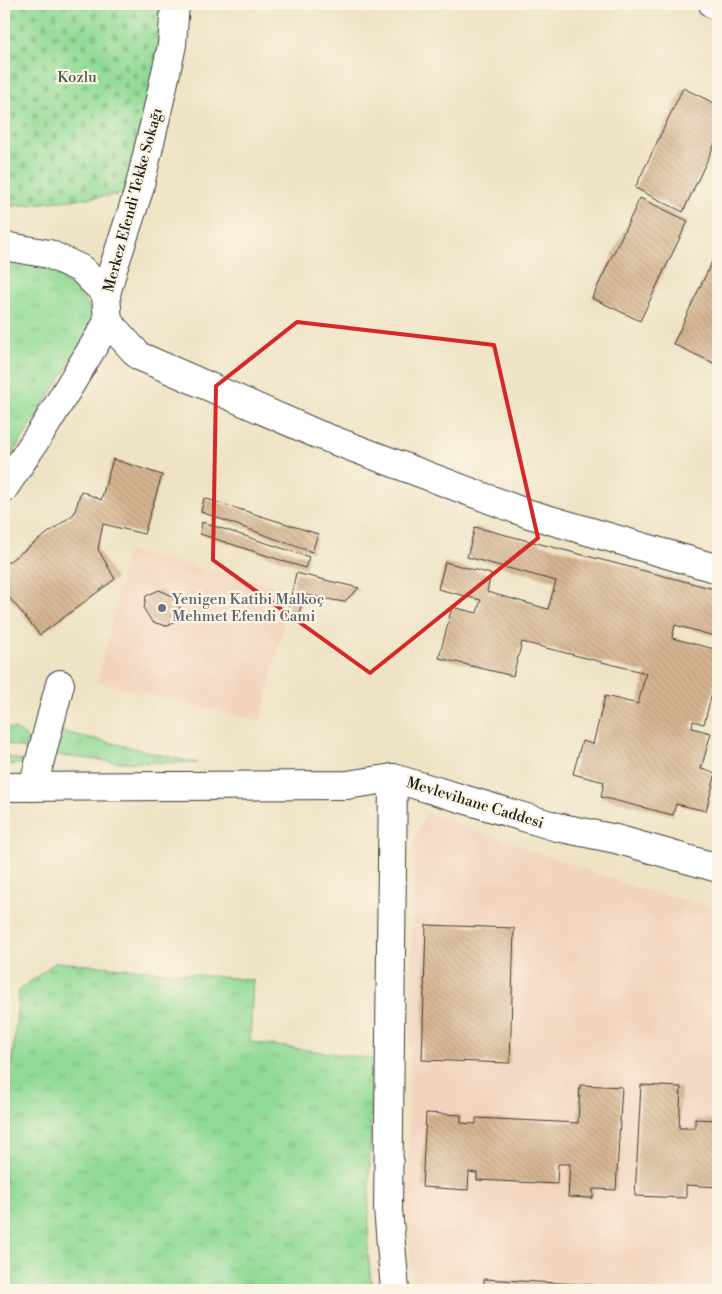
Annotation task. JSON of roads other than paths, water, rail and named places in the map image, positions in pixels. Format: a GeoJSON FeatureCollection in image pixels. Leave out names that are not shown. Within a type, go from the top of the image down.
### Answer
{"type":"FeatureCollection","features":[{"type":"Feature","properties":{"kind":"street","name":"Merkez Efendi Tekke Sokağı"},"geometry":{"type":"LineString","coordinates":[[108,322],[106,294],[138,193],[152,136],[172,45],[175,4]]}},
{"type":"Feature","properties":{"kind":"street"},"geometry":{"type":"LineString","coordinates":[[713,4],[718,6]]}},
{"type":"Feature","properties":{"kind":"street"},"geometry":{"type":"LineString","coordinates":[[4,246],[49,254],[81,269],[106,294]]}},
{"type":"Feature","properties":{"kind":"street"},"geometry":{"type":"LineString","coordinates":[[4,488],[46,424],[108,322],[139,356],[317,434],[526,513],[718,569]]}},
{"type":"Feature","properties":{"kind":"street"},"geometry":{"type":"LineString","coordinates":[[34,787],[60,684]]}},
{"type":"Feature","properties":{"kind":"street"},"geometry":{"type":"LineString","coordinates":[[4,787],[347,785],[393,778],[388,1210],[395,1290]]}},
{"type":"Feature","properties":{"kind":"street","name":"Mevlevihane Caddesi"},"geometry":{"type":"LineString","coordinates":[[393,778],[557,827],[616,838],[718,868]]}},
{"type":"Feature","properties":{"kind":"street","name":"Mevlevihane Caddesi"},"geometry":{"type":"LineString","coordinates":[[557,827],[619,857],[718,888]]}},
{"type":"Feature","properties":{"kind":"place","name":"Yenigen Katibi Malkoç Mehmet Efendi Cami"},"geometry":{"type":"Point","coordinates":[162,608]}},
{"type":"Feature","properties":{"kind":"park label","name":"Kozlu"},"geometry":{"type":"Point","coordinates":[77,77]}}]}
